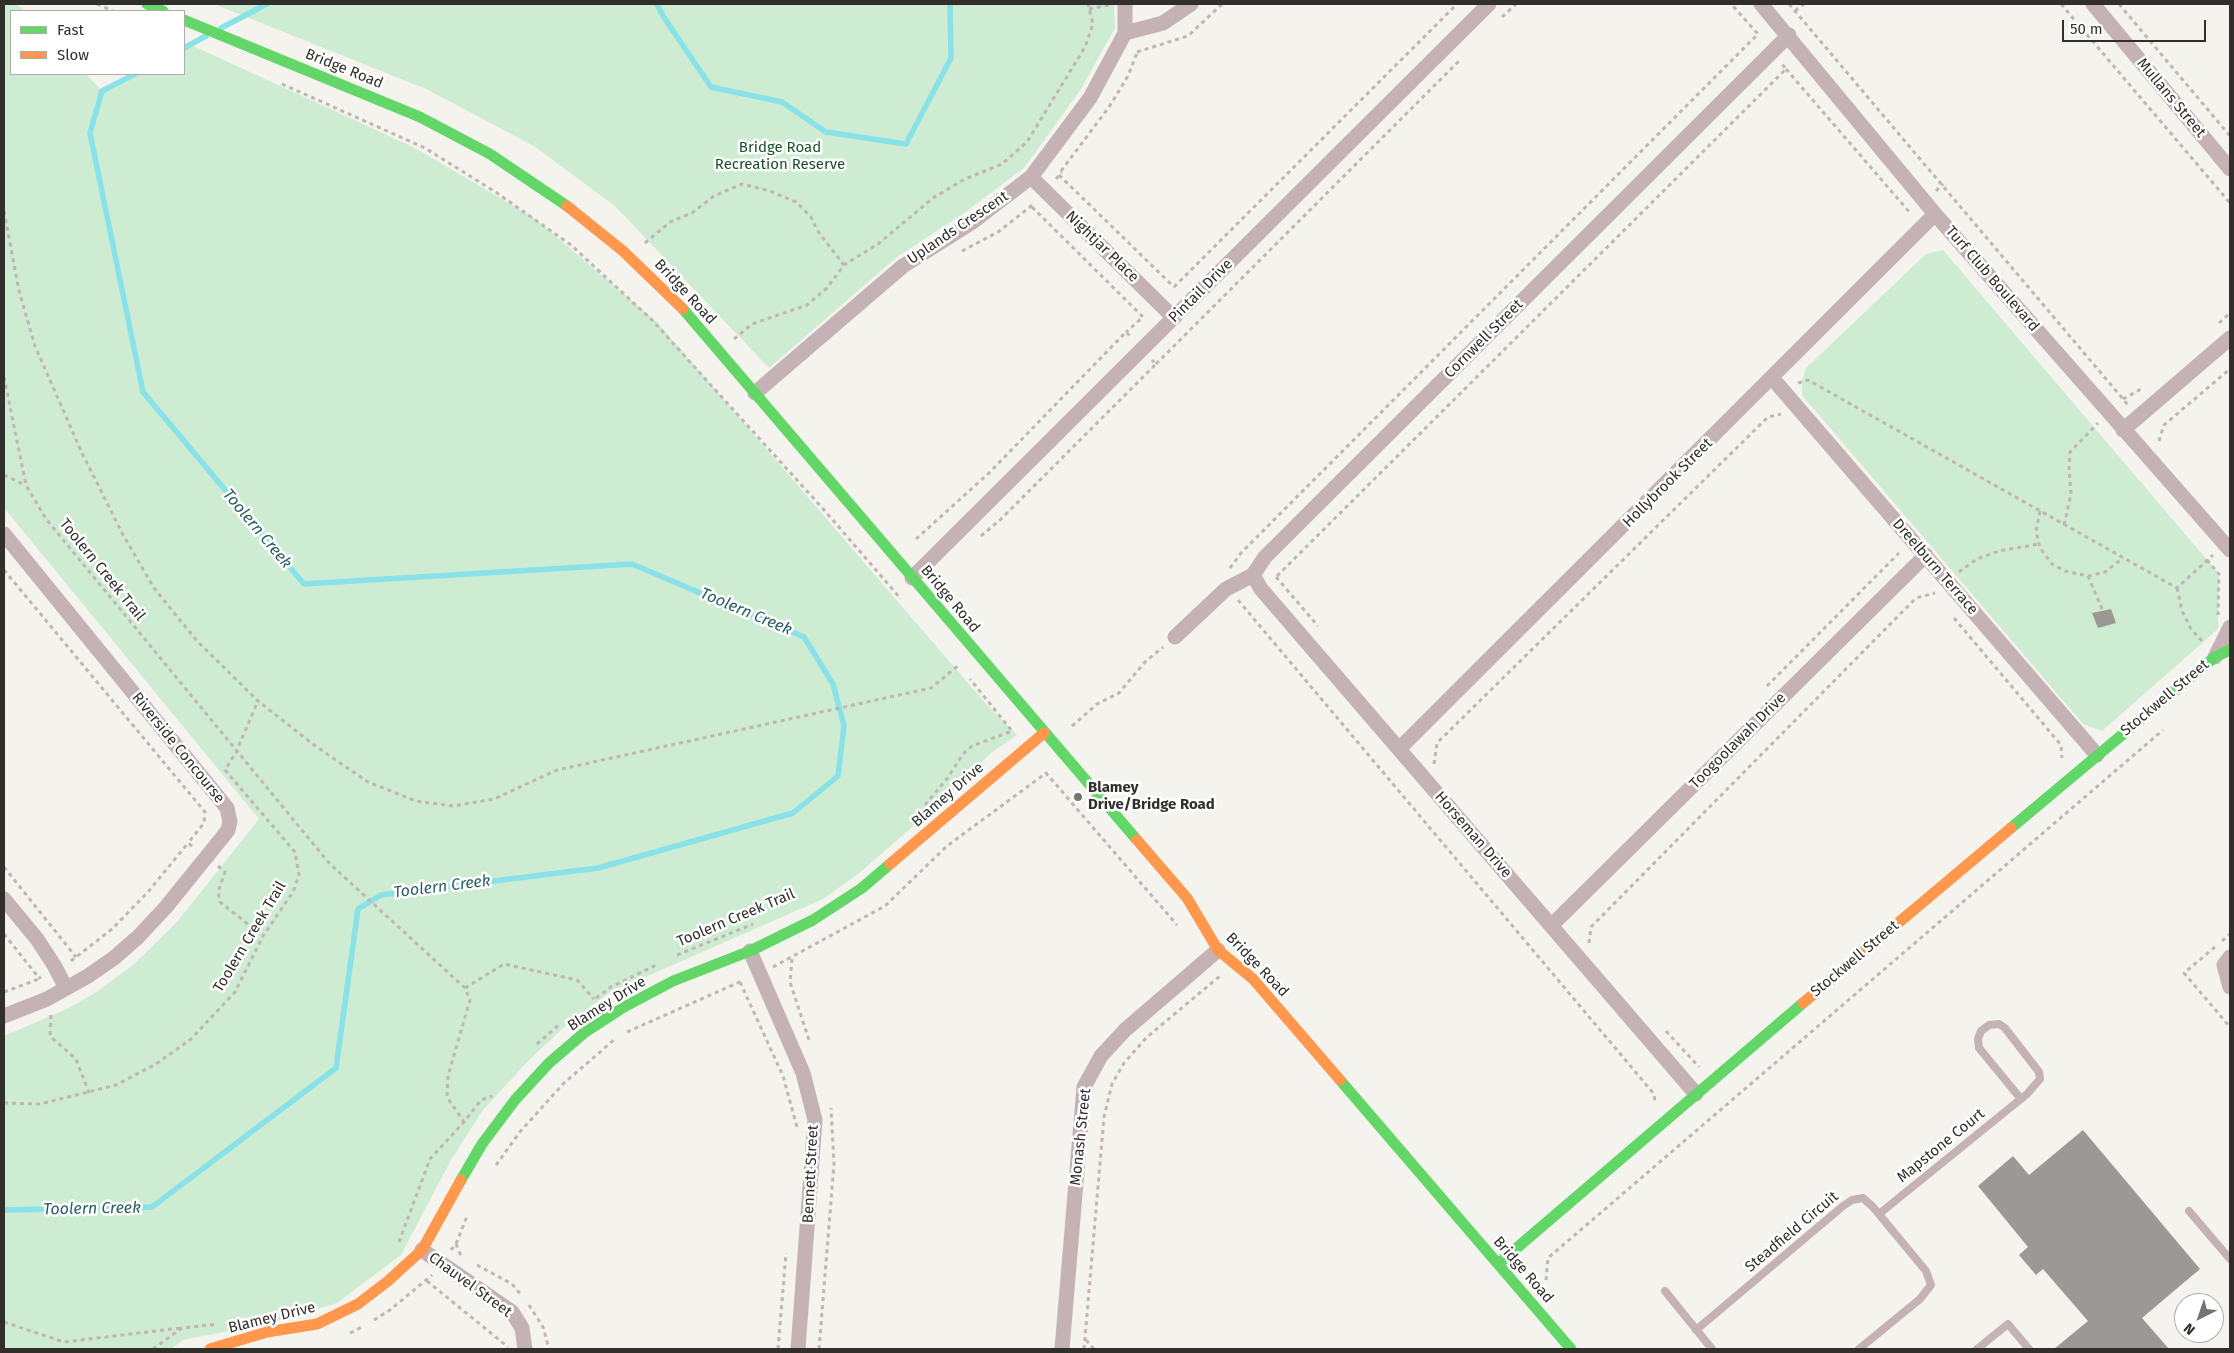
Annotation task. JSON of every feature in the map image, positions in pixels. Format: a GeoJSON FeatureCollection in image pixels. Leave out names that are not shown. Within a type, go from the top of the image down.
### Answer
{"type":"FeatureCollection","features":[{"type":"Feature","properties":{"kind":"street"},"geometry":{"type":"LineString","coordinates":[[147,4],[161,10]]}},
{"type":"Feature","properties":{"kind":"street","name":"Uplands Crescent"},"geometry":{"type":"LineString","coordinates":[[755,393],[902,266],[971,223],[1030,177],[1090,98],[1125,32],[1125,4]]}},
{"type":"Feature","properties":{"kind":"street"},"geometry":{"type":"LineString","coordinates":[[1125,32],[1162,23],[1191,4]]}},
{"type":"Feature","properties":{"kind":"street","name":"Pintail Drive"},"geometry":{"type":"LineString","coordinates":[[912,578],[1489,4]]}},
{"type":"Feature","properties":{"kind":"street","name":"Turf Club Boulevard"},"geometry":{"type":"LineString","coordinates":[[1761,4],[1935,214],[2229,549]]}},
{"type":"Feature","properties":{"kind":"street","name":"Mullans Street"},"geometry":{"type":"LineString","coordinates":[[2093,4],[2230,169]]}},
{"type":"Feature","properties":{"kind":"street","name":"Bridge Road"},"geometry":{"type":"LineString","coordinates":[[185,20],[377,98],[420,117],[490,154],[566,204],[623,251],[671,295],[1187,898],[1218,950],[1253,979],[1571,1349]]}},
{"type":"Feature","properties":{"kind":"street","name":"Cornwell Street"},"geometry":{"type":"LineString","coordinates":[[1175,637],[1226,589],[1253,575],[1266,558],[1788,35]]}},
{"type":"Feature","properties":{"kind":"street","name":"Nightjar Place"},"geometry":{"type":"LineString","coordinates":[[1030,177],[1174,318]]}},
{"type":"Feature","properties":{"kind":"street","name":"Hollybrook Street"},"geometry":{"type":"LineString","coordinates":[[1399,750],[1778,384],[1935,214]]}},
{"type":"Feature","properties":{"kind":"street"},"geometry":{"type":"LineString","coordinates":[[2123,430],[2230,338]]}},
{"type":"Feature","properties":{"kind":"street","name":"Dreelburn Terrace"},"geometry":{"type":"LineString","coordinates":[[1778,384],[2097,755]]}},
{"type":"Feature","properties":{"kind":"street","name":"Riverside Concourse"},"geometry":{"type":"LineString","coordinates":[[4,534],[227,808],[230,822],[228,830],[207,858],[138,937],[114,958],[47,999],[4,1016]]}},
{"type":"Feature","properties":{"kind":"street","name":"Toogoolawah Drive"},"geometry":{"type":"LineString","coordinates":[[1551,926],[1926,555]]}},
{"type":"Feature","properties":{"kind":"street","name":"Horseman Drive"},"geometry":{"type":"LineString","coordinates":[[1253,575],[1261,589],[1696,1094]]}},
{"type":"Feature","properties":{"kind":"street","name":"Stockwell Street"},"geometry":{"type":"LineString","coordinates":[[2215,657],[2230,627]]}},
{"type":"Feature","properties":{"kind":"street","name":"Stockwell Street"},"geometry":{"type":"LineString","coordinates":[[1498,1264],[2097,755],[2215,657],[2230,650]]}},
{"type":"Feature","properties":{"kind":"street","name":"Blamey Drive"},"geometry":{"type":"LineString","coordinates":[[210,1349],[267,1332],[317,1324],[358,1304],[388,1281],[422,1250],[482,1144],[515,1100],[549,1063],[584,1033],[624,1007],[673,982],[750,951],[813,920],[862,888],[1044,733]]}},
{"type":"Feature","properties":{"kind":"street"},"geometry":{"type":"LineString","coordinates":[[4,899],[37,939],[66,988]]}},
{"type":"Feature","properties":{"kind":"street","name":"Monash Street"},"geometry":{"type":"LineString","coordinates":[[1062,1349],[1084,1087],[1101,1056],[1125,1030],[1218,950]]}},
{"type":"Feature","properties":{"kind":"street","name":"Bennett Street"},"geometry":{"type":"LineString","coordinates":[[750,951],[803,1073],[815,1120],[798,1349]]}},
{"type":"Feature","properties":{"kind":"street"},"geometry":{"type":"LineString","coordinates":[[2230,957],[2224,965],[2230,987]]}},
{"type":"Feature","properties":{"kind":"street","name":"Chauvel Street"},"geometry":{"type":"LineString","coordinates":[[422,1250],[512,1312],[522,1328],[525,1349]]}},
{"type":"Feature","properties":{"kind":"lane","name":"Mapstone Court"},"geometry":{"type":"LineString","coordinates":[[1879,1214],[2021,1099],[2035,1087],[2040,1079],[2039,1072],[2005,1028],[1999,1024],[1989,1025],[1981,1032],[1978,1039],[1979,1048],[2021,1099]]}},
{"type":"Feature","properties":{"kind":"lane","name":"Steadfield Circuit"},"geometry":{"type":"LineString","coordinates":[[1696,1330],[1843,1206],[1852,1200],[1863,1198],[1879,1214],[1926,1271],[1931,1285],[1920,1299],[1859,1349]]}},
{"type":"Feature","properties":{"kind":"lane"},"geometry":{"type":"LineString","coordinates":[[2189,1211],[2230,1259]]}},
{"type":"Feature","properties":{"kind":"lane"},"geometry":{"type":"LineString","coordinates":[[1665,1291],[1712,1349]]}},
{"type":"Feature","properties":{"kind":"lane"},"geometry":{"type":"LineString","coordinates":[[1977,1349],[2008,1324],[2029,1349]]}},
{"type":"Feature","properties":{"kind":"path"},"geometry":{"type":"LineString","coordinates":[[97,4],[111,10]]}},
{"type":"Feature","properties":{"kind":"path"},"geometry":{"type":"LineString","coordinates":[[696,369],[752,324],[808,305],[827,288],[844,265],[878,244],[933,198],[964,179],[1002,164],[1027,142],[1055,99],[1066,75],[1085,47],[1093,24],[1088,4]]}},
{"type":"Feature","properties":{"kind":"path"},"geometry":{"type":"LineString","coordinates":[[1089,10],[1115,4]]}},
{"type":"Feature","properties":{"kind":"path"},"geometry":{"type":"LineString","coordinates":[[1174,287],[1458,4]]}},
{"type":"Feature","properties":{"kind":"path"},"geometry":{"type":"LineString","coordinates":[[1495,24],[1516,4]]}},
{"type":"Feature","properties":{"kind":"path"},"geometry":{"type":"LineString","coordinates":[[1731,4],[1912,215]]}},
{"type":"Feature","properties":{"kind":"path"},"geometry":{"type":"LineString","coordinates":[[1789,4],[2166,449]]}},
{"type":"Feature","properties":{"kind":"path"},"geometry":{"type":"LineString","coordinates":[[1795,11],[1804,4]]}},
{"type":"Feature","properties":{"kind":"path"},"geometry":{"type":"LineString","coordinates":[[2061,4],[2230,203]]}},
{"type":"Feature","properties":{"kind":"path"},"geometry":{"type":"LineString","coordinates":[[2119,4],[2230,136]]}},
{"type":"Feature","properties":{"kind":"path"},"geometry":{"type":"LineString","coordinates":[[1656,1105],[1654,1094],[1238,599],[1232,586],[1230,567],[1241,553],[1758,34]]}},
{"type":"Feature","properties":{"kind":"path"},"geometry":{"type":"LineString","coordinates":[[1156,364],[1461,58]]}},
{"type":"Feature","properties":{"kind":"path"},"geometry":{"type":"LineString","coordinates":[[1277,576],[1786,69]]}},
{"type":"Feature","properties":{"kind":"path"},"geometry":{"type":"LineString","coordinates":[[352,114],[425,148],[497,192],[571,245],[652,320],[908,606]]}},
{"type":"Feature","properties":{"kind":"path"},"geometry":{"type":"LineString","coordinates":[[959,252],[998,232],[1032,207],[1062,172]]}},
{"type":"Feature","properties":{"kind":"path"},"geometry":{"type":"LineString","coordinates":[[645,244],[670,222],[692,213],[714,196],[742,184],[770,191],[796,202],[811,217],[817,230],[844,265]]}},
{"type":"Feature","properties":{"kind":"path"},"geometry":{"type":"LineString","coordinates":[[1032,207],[1143,317],[1126,332]]}},
{"type":"Feature","properties":{"kind":"path"},"geometry":{"type":"LineString","coordinates":[[4,211],[19,291],[35,346],[82,453],[122,533],[154,588],[197,641],[258,701],[314,745],[368,782],[416,802],[453,806],[494,799],[556,770],[931,688],[958,665]]}},
{"type":"Feature","properties":{"kind":"path"},"geometry":{"type":"LineString","coordinates":[[2159,441],[2164,425],[2230,369]]}},
{"type":"Feature","properties":{"kind":"path","name":"Toolern Creek Trail"},"geometry":{"type":"LineString","coordinates":[[4,377],[26,485],[46,519],[236,752],[329,862],[465,988]]}},
{"type":"Feature","properties":{"kind":"path"},"geometry":{"type":"LineString","coordinates":[[1776,415],[1778,384],[1808,380],[2177,588],[2182,610],[2191,628],[2215,657]]}},
{"type":"Feature","properties":{"kind":"path"},"geometry":{"type":"LineString","coordinates":[[2064,525],[2071,494],[2070,452],[2108,412],[2124,399]]}},
{"type":"Feature","properties":{"kind":"path"},"geometry":{"type":"LineString","coordinates":[[1434,765],[1437,744],[1761,424],[1768,418],[1782,413],[1788,421]]}},
{"type":"Feature","properties":{"kind":"path"},"geometry":{"type":"LineString","coordinates":[[4,475],[26,485]]}},
{"type":"Feature","properties":{"kind":"path"},"geometry":{"type":"LineString","coordinates":[[2040,511],[2036,531],[2039,544],[2052,564],[2065,571],[2088,576],[2104,572],[2123,558]]}},
{"type":"Feature","properties":{"kind":"path"},"geometry":{"type":"LineString","coordinates":[[1589,942],[1590,927],[1916,598],[1934,594],[1976,559],[1999,551],[2039,544]]}},
{"type":"Feature","properties":{"kind":"path"},"geometry":{"type":"LineString","coordinates":[[1893,546],[1940,601]]}},
{"type":"Feature","properties":{"kind":"path"},"geometry":{"type":"LineString","coordinates":[[2177,588],[2229,549]]}},
{"type":"Feature","properties":{"kind":"path"},"geometry":{"type":"LineString","coordinates":[[4,570],[205,812],[204,823],[142,898],[112,929],[57,970],[39,978],[4,934]]}},
{"type":"Feature","properties":{"kind":"path"},"geometry":{"type":"LineString","coordinates":[[2088,576],[2104,611]]}},
{"type":"Feature","properties":{"kind":"path"},"geometry":{"type":"LineString","coordinates":[[1953,616],[2061,745],[2062,761]]}},
{"type":"Feature","properties":{"kind":"path"},"geometry":{"type":"LineString","coordinates":[[1072,726],[1097,704],[1119,693],[1145,662],[1175,637]]}},
{"type":"Feature","properties":{"kind":"path"},"geometry":{"type":"LineString","coordinates":[[920,811],[946,780],[963,754],[972,746],[1012,731],[952,658]]}},
{"type":"Feature","properties":{"kind":"path","name":"Toolern Creek Trail"},"geometry":{"type":"LineString","coordinates":[[4,1103],[40,1104],[116,1085],[156,1064],[191,1039],[234,992],[263,936],[293,892],[299,876],[295,852],[225,770],[236,752],[258,701]]}},
{"type":"Feature","properties":{"kind":"path"},"geometry":{"type":"LineString","coordinates":[[1546,1280],[1548,1258],[2166,727]]}},
{"type":"Feature","properties":{"kind":"path"},"geometry":{"type":"LineString","coordinates":[[493,1169],[519,1133],[562,1084],[621,1034],[792,959],[885,906],[947,846],[1046,773],[1183,932]]}},
{"type":"Feature","properties":{"kind":"path"},"geometry":{"type":"LineString","coordinates":[[188,843],[225,872],[218,892],[220,902],[263,936]]}},
{"type":"Feature","properties":{"kind":"path"},"geometry":{"type":"LineString","coordinates":[[4,868],[76,957]]}},
{"type":"Feature","properties":{"kind":"path","name":"Toolern Creek Trail"},"geometry":{"type":"LineString","coordinates":[[670,958],[755,924]]}},
{"type":"Feature","properties":{"kind":"path"},"geometry":{"type":"LineString","coordinates":[[2230,934],[2184,973],[2230,1027]]}},
{"type":"Feature","properties":{"kind":"path"},"geometry":{"type":"LineString","coordinates":[[1583,935],[1596,950]]}},
{"type":"Feature","properties":{"kind":"path","name":"Toolern Creek Trail"},"geometry":{"type":"LineString","coordinates":[[588,1003],[611,988],[662,962]]}},
{"type":"Feature","properties":{"kind":"path"},"geometry":{"type":"LineString","coordinates":[[464,1122],[447,1097],[448,1076],[470,1000],[465,988],[504,964],[578,980],[594,999]]}},
{"type":"Feature","properties":{"kind":"path"},"geometry":{"type":"LineString","coordinates":[[1084,1349],[1104,1117],[1112,1084],[1124,1063],[1147,1037],[1220,975]]}},
{"type":"Feature","properties":{"kind":"path"},"geometry":{"type":"LineString","coordinates":[[740,982],[783,1076],[796,1126],[796,1136]]}},
{"type":"Feature","properties":{"kind":"path"},"geometry":{"type":"LineString","coordinates":[[47,999],[51,1011],[50,1033],[52,1038],[76,1059],[89,1093]]}},
{"type":"Feature","properties":{"kind":"path"},"geometry":{"type":"LineString","coordinates":[[534,1048],[546,1034],[561,1023]]}},
{"type":"Feature","properties":{"kind":"path"},"geometry":{"type":"LineString","coordinates":[[1660,1024],[1700,1068]]}},
{"type":"Feature","properties":{"kind":"path"},"geometry":{"type":"LineString","coordinates":[[396,1249],[430,1159],[464,1122],[481,1100],[492,1096],[497,1090]]}},
{"type":"Feature","properties":{"kind":"path"},"geometry":{"type":"LineString","coordinates":[[341,1336],[358,1330],[390,1310],[427,1281],[456,1244],[471,1208]]}},
{"type":"Feature","properties":{"kind":"path"},"geometry":{"type":"LineString","coordinates":[[778,1349],[786,1252]]}},
{"type":"Feature","properties":{"kind":"path"},"geometry":{"type":"LineString","coordinates":[[427,1281],[508,1349]]}},
{"type":"Feature","properties":{"kind":"path"},"geometry":{"type":"LineString","coordinates":[[4,1322],[64,1342],[220,1323]]}},
{"type":"Feature","properties":{"kind":"path"},"geometry":{"type":"LineString","coordinates":[[153,1349],[182,1328]]}},
{"type":"Feature","properties":{"kind":"path"},"geometry":{"type":"LineString","coordinates":[[1085,1339],[1094,1349]]}},
{"type":"Feature","properties":{"kind":"green space"},"geometry":{"type":"Polygon","coordinates":[[[4,4],[16,4],[24,10],[10,10],[10,75],[87,75],[102,91],[132,75],[185,75],[185,46],[189,44],[415,148],[534,218],[657,322],[986,704],[1017,735],[991,753],[932,810],[858,874],[823,899],[609,993],[571,1021],[530,1059],[483,1110],[451,1160],[401,1255],[337,1303],[274,1322],[183,1340],[171,1349],[4,1349],[4,1036],[67,1009],[95,993],[133,965],[177,922],[259,819],[5,509],[4,4]]]}},
{"type":"Feature","properties":{"kind":"green space","name":"Bridge Road Recreation Reserve"},"geometry":{"type":"Polygon","coordinates":[[[214,4],[1114,4],[1115,28],[1081,89],[1024,168],[964,213],[897,257],[769,368],[615,206],[534,146],[426,89],[214,4]]]}},
{"type":"Feature","properties":{"kind":"green space"},"geometry":{"type":"Polygon","coordinates":[[[1943,250],[2219,574],[2218,629],[2102,731],[2083,724],[1802,395],[1802,380],[1806,368],[1926,254],[1943,250]]]}},
{"type":"Feature","properties":{"kind":"building"},"geometry":{"type":"Polygon","coordinates":[[[2111,609],[2116,623],[2098,628],[2092,613],[2111,609]]]}},
{"type":"Feature","properties":{"kind":"building"},"geometry":{"type":"Polygon","coordinates":[[[2083,1130],[2200,1269],[2142,1318],[2169,1349],[2054,1349],[2088,1321],[2043,1269],[2036,1275],[2019,1255],[2028,1247],[1978,1186],[2013,1156],[2029,1175],[2083,1130]]]}},
{"type":"Feature","properties":{"kind":"waterway","name":"Toolern Creek"},"geometry":{"type":"LineString","coordinates":[[221,28],[267,4]]}},
{"type":"Feature","properties":{"kind":"waterway","name":"Toolern Creek"},"geometry":{"type":"LineString","coordinates":[[657,4],[663,16],[711,87],[782,102],[826,132],[906,144],[951,58],[950,4]]}},
{"type":"Feature","properties":{"kind":"waterway","name":"Toolern Creek"},"geometry":{"type":"LineString","coordinates":[[185,47],[206,36]]}},
{"type":"Feature","properties":{"kind":"waterway","name":"Toolern Creek"},"geometry":{"type":"LineString","coordinates":[[4,1210],[152,1207],[336,1068],[358,909],[381,895],[598,868],[793,813],[838,776],[844,726],[833,684],[804,637],[632,564],[304,584],[143,392],[90,133],[102,91],[133,75]]}},
{"type":"Feature","properties":{"kind":"traffic: fast"},"geometry":{"type":"LineString","coordinates":[[147,4],[161,10]]}},
{"type":"Feature","properties":{"kind":"traffic: fast"},"geometry":{"type":"LineString","coordinates":[[185,20],[420,117],[490,154],[567,206]]}},
{"type":"Feature","properties":{"kind":"traffic: fast"},"geometry":{"type":"LineString","coordinates":[[683,309],[1137,840]]}},
{"type":"Feature","properties":{"kind":"traffic: fast"},"geometry":{"type":"LineString","coordinates":[[2011,828],[2215,657],[2230,650]]}},
{"type":"Feature","properties":{"kind":"traffic: fast"},"geometry":{"type":"LineString","coordinates":[[461,1180],[482,1144],[515,1100],[549,1063],[584,1033],[624,1007],[673,981],[750,951],[813,920],[862,888],[890,864]]}},
{"type":"Feature","properties":{"kind":"traffic: fast"},"geometry":{"type":"LineString","coordinates":[[1498,1264],[1803,1003]]}},
{"type":"Feature","properties":{"kind":"traffic: fast"},"geometry":{"type":"LineString","coordinates":[[1340,1080],[1571,1349]]}},
{"type":"Feature","properties":{"kind":"traffic: slow"},"geometry":{"type":"LineString","coordinates":[[567,206],[623,251],[683,309]]}},
{"type":"Feature","properties":{"kind":"traffic: slow"},"geometry":{"type":"LineString","coordinates":[[890,864],[1044,733]]}},
{"type":"Feature","properties":{"kind":"traffic: slow"},"geometry":{"type":"LineString","coordinates":[[1803,1003],[2011,828]]}},
{"type":"Feature","properties":{"kind":"traffic: slow"},"geometry":{"type":"LineString","coordinates":[[1137,840],[1187,898],[1218,950],[1253,979],[1340,1080]]}},
{"type":"Feature","properties":{"kind":"traffic: slow"},"geometry":{"type":"LineString","coordinates":[[210,1349],[267,1332],[317,1324],[358,1304],[388,1281],[422,1250],[461,1180]]}},
{"type":"Feature","properties":{"kind":"place","name":"Blamey Drive/Bridge Road"},"geometry":{"type":"Point","coordinates":[1078,797]}}]}
